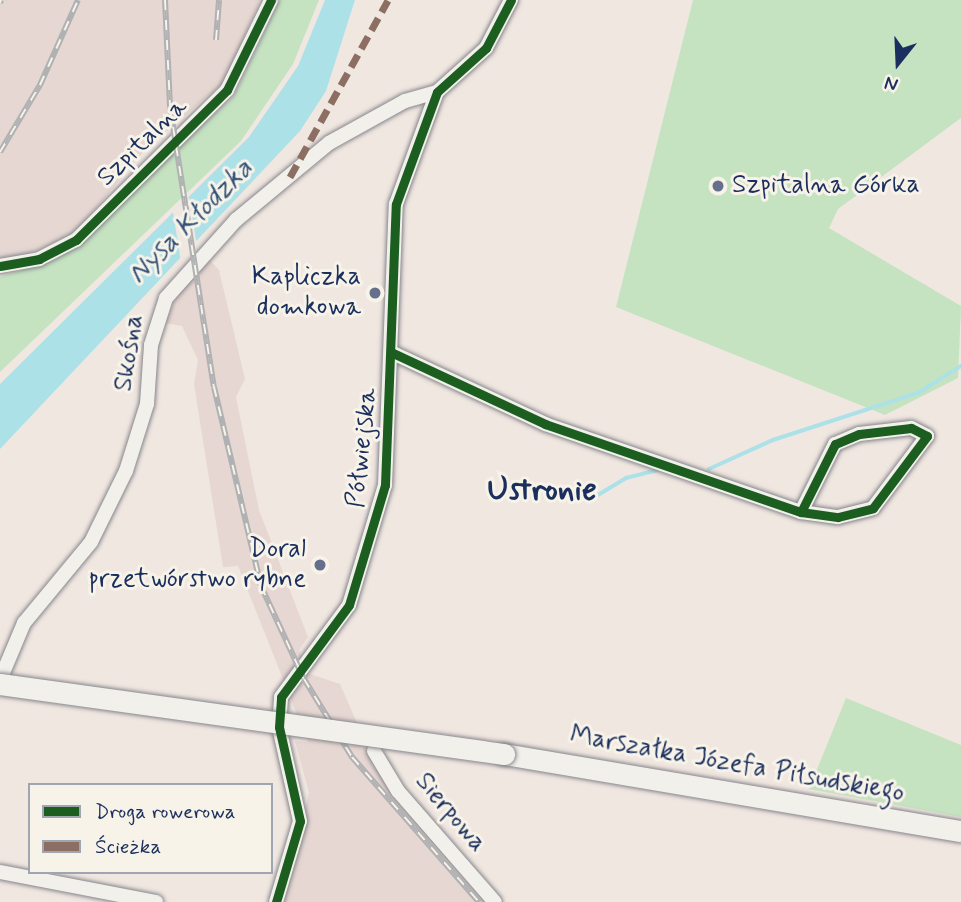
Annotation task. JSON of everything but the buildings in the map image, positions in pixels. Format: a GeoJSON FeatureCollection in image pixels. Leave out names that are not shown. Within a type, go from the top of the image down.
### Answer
{"type":"FeatureCollection","features":[{"type":"Feature","properties":{"kind":"highway","name":"Marszałka Józefa Piłsudskiego"},"geometry":{"type":"LineString","coordinates":[[0,682],[504,754],[961,831]]}},
{"type":"Feature","properties":{"kind":"street","name":"Szpitalna"},"geometry":{"type":"LineString","coordinates":[[0,266],[32,262],[76,240],[227,90],[271,0]]}},
{"type":"Feature","properties":{"kind":"street","name":"Półwiejska"},"geometry":{"type":"LineString","coordinates":[[276,902],[300,821],[279,707],[287,684],[349,605],[378,518],[393,353],[396,204],[437,92],[486,48],[511,0]]}},
{"type":"Feature","properties":{"kind":"street","name":"Skośna"},"geometry":{"type":"LineString","coordinates":[[0,682],[23,623],[91,542],[126,471],[147,404],[151,345],[166,298],[236,220],[329,143],[405,101],[437,92]]}},
{"type":"Feature","properties":{"kind":"street"},"geometry":{"type":"LineString","coordinates":[[393,353],[542,423],[801,512],[838,517],[873,508],[927,436],[911,428],[835,444],[801,512]]}},
{"type":"Feature","properties":{"kind":"street","name":"Sierpowa"},"geometry":{"type":"LineString","coordinates":[[374,751],[398,791],[495,902]]}},
{"type":"Feature","properties":{"kind":"street"},"geometry":{"type":"LineString","coordinates":[[0,872],[117,897],[156,902]]}},
{"type":"Feature","properties":{"kind":"shaded area"},"geometry":{"type":"Polygon","coordinates":[[[0,0],[260,0],[225,81],[145,150],[75,233],[21,257],[0,258],[0,0]]]}},
{"type":"Feature","properties":{"kind":"shaded area"},"geometry":{"type":"Polygon","coordinates":[[[208,258],[219,270],[245,379],[236,397],[259,510],[308,637],[299,650],[310,674],[340,684],[379,773],[490,902],[281,902],[309,793],[295,741],[308,742],[238,566],[223,567],[194,384],[198,360],[182,326],[165,323],[178,294],[208,258]]]}},
{"type":"Feature","properties":{"kind":"green space"},"geometry":{"type":"Polygon","coordinates":[[[280,0],[319,0],[293,64],[241,141],[0,372],[0,277],[57,259],[234,96],[280,0]]]}},
{"type":"Feature","properties":{"kind":"green space"},"geometry":{"type":"Polygon","coordinates":[[[693,0],[961,0],[961,118],[838,209],[829,228],[961,306],[958,378],[885,415],[616,307],[693,0]]]}},
{"type":"Feature","properties":{"kind":"green space"},"geometry":{"type":"Polygon","coordinates":[[[846,698],[961,745],[961,817],[809,789],[846,698]]]}},
{"type":"Feature","properties":{"kind":"water","name":"Nysa Kłodzka"},"geometry":{"type":"Polygon","coordinates":[[[325,0],[355,0],[326,91],[300,131],[0,449],[0,384],[249,137],[298,66],[325,0]]]}},
{"type":"Feature","properties":{"kind":"pier"},"geometry":{"type":"Polygon","coordinates":[[[189,197],[197,246],[181,262],[173,212],[189,197]]]}},
{"type":"Feature","properties":{"kind":"waterway"},"geometry":{"type":"LineString","coordinates":[[709,469],[773,440],[918,393],[961,366]]}},
{"type":"Feature","properties":{"kind":"waterway"},"geometry":{"type":"LineString","coordinates":[[598,495],[626,478],[659,470]]}},
{"type":"Feature","properties":{"kind":"railway"},"geometry":{"type":"LineString","coordinates":[[0,152],[40,85],[78,0]]}},
{"type":"Feature","properties":{"kind":"railway"},"geometry":{"type":"LineString","coordinates":[[165,0],[170,107],[214,387],[261,586],[304,679],[352,757],[479,902]]}},
{"type":"Feature","properties":{"kind":"railway"},"geometry":{"type":"LineString","coordinates":[[216,40],[219,0]]}},
{"type":"Feature","properties":{"kind":"marked path"},"geometry":{"type":"LineString","coordinates":[[290,177],[388,0]]}},
{"type":"Feature","properties":{"kind":"cycle path"},"geometry":{"type":"LineString","coordinates":[[0,266],[39,259],[76,240],[227,90],[271,0]]}},
{"type":"Feature","properties":{"kind":"cycle path"},"geometry":{"type":"LineString","coordinates":[[276,902],[300,821],[279,727],[281,697],[349,605],[385,485],[396,204],[437,92],[486,48],[511,0]]}},
{"type":"Feature","properties":{"kind":"cycle path"},"geometry":{"type":"LineString","coordinates":[[393,353],[545,424],[801,512],[838,517],[873,508],[927,436],[911,428],[859,434],[835,444],[801,512]]}},
{"type":"Feature","properties":{"kind":"place","name":"Szpitalna Górka"},"geometry":{"type":"Point","coordinates":[718,186]}},
{"type":"Feature","properties":{"kind":"place","name":"Kapliczka domkowa"},"geometry":{"type":"Point","coordinates":[375,293]}},
{"type":"Feature","properties":{"kind":"place","name":"Doral przetwórstwo rybne"},"geometry":{"type":"Point","coordinates":[320,565]}},
{"type":"Feature","properties":{"kind":"district","name":"Ustronie"},"geometry":{"type":"Point","coordinates":[542,491]}}]}
